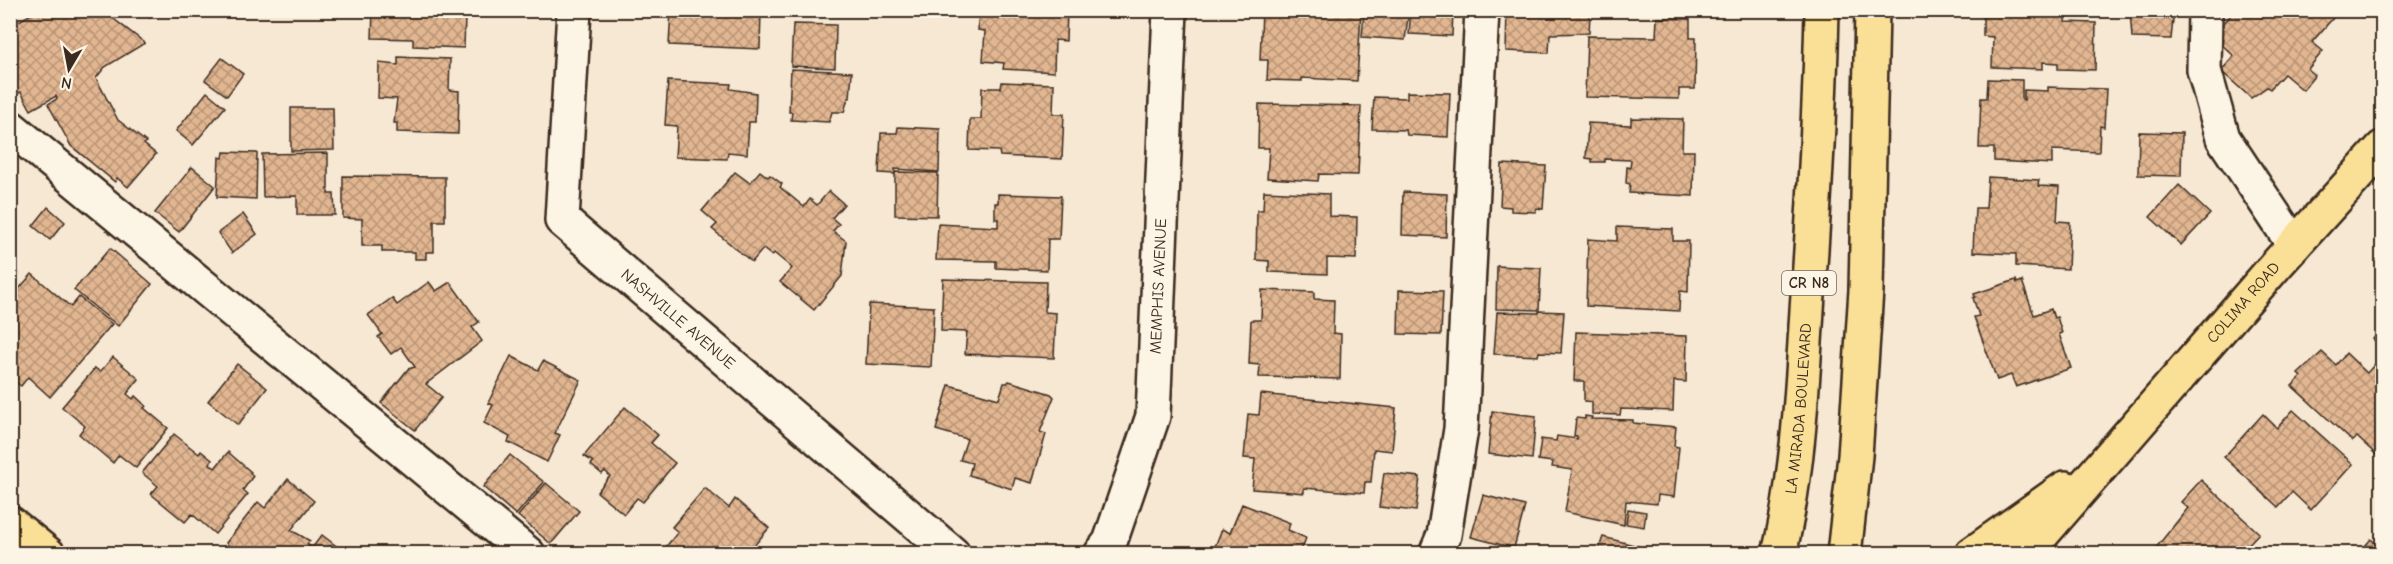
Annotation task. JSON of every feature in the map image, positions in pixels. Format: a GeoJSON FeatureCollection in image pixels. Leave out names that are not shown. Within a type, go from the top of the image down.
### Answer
{"type":"FeatureCollection","features":[{"type":"Feature","properties":{"kind":"main road","name":"LA MIRADA BOULEVARD"},"geometry":{"type":"LineString","coordinates":[[1779,554],[1788,516],[1802,395],[1821,94],[1822,10]]}},
{"type":"Feature","properties":{"kind":"main road"},"geometry":{"type":"LineString","coordinates":[[1844,554],[1855,456],[1866,290],[1872,10]]}},
{"type":"Feature","properties":{"kind":"main road","name":"COLIMA ROAD"},"geometry":{"type":"LineString","coordinates":[[2106,459],[2382,147]]}},
{"type":"Feature","properties":{"kind":"main road"},"geometry":{"type":"LineString","coordinates":[[1972,554],[2106,459]]}},
{"type":"Feature","properties":{"kind":"main road"},"geometry":{"type":"LineString","coordinates":[[2025,554],[2106,459]]}},
{"type":"Feature","properties":{"kind":"main road"},"geometry":{"type":"LineString","coordinates":[[10,523],[48,554]]}},
{"type":"Feature","properties":{"kind":"street","name":"NASHVILLE AVENUE"},"geometry":{"type":"LineString","coordinates":[[574,10],[562,220],[953,554]]}},
{"type":"Feature","properties":{"kind":"street","name":"MEMPHIS AVENUE"},"geometry":{"type":"LineString","coordinates":[[1101,554],[1110,542],[1153,416],[1170,10]]}},
{"type":"Feature","properties":{"kind":"street"},"geometry":{"type":"LineString","coordinates":[[1436,554],[1444,534],[1461,429],[1482,10]]}},
{"type":"Feature","properties":{"kind":"street"},"geometry":{"type":"LineString","coordinates":[[2205,10],[2204,70],[2223,138],[2294,245]]}},
{"type":"Feature","properties":{"kind":"street"},"geometry":{"type":"LineString","coordinates":[[10,127],[528,554]]}},
{"type":"Feature","properties":{"kind":"building"},"geometry":{"type":"Polygon","coordinates":[[[34,10],[53,10],[55,13],[59,10],[75,10],[76,13],[81,10],[102,10],[145,43],[105,67],[96,78],[118,120],[146,142],[144,144],[156,154],[128,187],[117,178],[115,182],[71,146],[48,104],[57,99],[56,96],[31,110],[21,92],[15,95],[10,88],[10,26],[35,12],[34,10]]]}},
{"type":"Feature","properties":{"kind":"building"},"geometry":{"type":"Polygon","coordinates":[[[133,10],[154,10],[150,18],[133,10]]]}},
{"type":"Feature","properties":{"kind":"building"},"geometry":{"type":"Polygon","coordinates":[[[373,10],[476,10],[476,17],[465,17],[464,48],[413,46],[413,39],[372,38],[373,10]]]}},
{"type":"Feature","properties":{"kind":"building"},"geometry":{"type":"Polygon","coordinates":[[[671,10],[761,10],[760,49],[669,45],[671,10]]]}},
{"type":"Feature","properties":{"kind":"building"},"geometry":{"type":"Polygon","coordinates":[[[900,10],[945,10],[944,18],[900,17],[900,10]]]}},
{"type":"Feature","properties":{"kind":"building"},"geometry":{"type":"Polygon","coordinates":[[[979,10],[1067,10],[1066,41],[1055,40],[1054,72],[1003,69],[1004,63],[983,61],[985,31],[978,30],[979,10]]]}},
{"type":"Feature","properties":{"kind":"building"},"geometry":{"type":"Polygon","coordinates":[[[1262,10],[1362,10],[1357,81],[1302,78],[1302,81],[1267,80],[1268,60],[1260,60],[1262,10]]]}},
{"type":"Feature","properties":{"kind":"building"},"geometry":{"type":"Polygon","coordinates":[[[1364,10],[1409,10],[1405,40],[1362,37],[1364,10]]]}},
{"type":"Feature","properties":{"kind":"building"},"geometry":{"type":"Polygon","coordinates":[[[1411,10],[1453,10],[1452,36],[1409,34],[1411,10]]]}},
{"type":"Feature","properties":{"kind":"building"},"geometry":{"type":"Polygon","coordinates":[[[1507,10],[1550,10],[1550,13],[1590,14],[1589,33],[1550,34],[1549,53],[1506,51],[1507,10]]]}},
{"type":"Feature","properties":{"kind":"building"},"geometry":{"type":"Polygon","coordinates":[[[1983,10],[2066,10],[2065,22],[2096,23],[2095,70],[2058,69],[2058,63],[2043,62],[2043,69],[1992,67],[1993,37],[1983,36],[1983,10]]]}},
{"type":"Feature","properties":{"kind":"building"},"geometry":{"type":"Polygon","coordinates":[[[2130,10],[2174,10],[2171,39],[2132,38],[2130,10]]]}},
{"type":"Feature","properties":{"kind":"building"},"geometry":{"type":"Polygon","coordinates":[[[2235,10],[2324,10],[2333,18],[2312,42],[2323,51],[2308,69],[2315,75],[2303,90],[2284,74],[2270,89],[2267,87],[2251,98],[2221,71],[2234,56],[2220,43],[2220,28],[2235,10]]]}},
{"type":"Feature","properties":{"kind":"building"},"geometry":{"type":"Polygon","coordinates":[[[1657,18],[1690,19],[1690,38],[1696,38],[1695,89],[1679,89],[1679,99],[1585,97],[1587,36],[1656,37],[1657,18]]]}},
{"type":"Feature","properties":{"kind":"building"},"geometry":{"type":"Polygon","coordinates":[[[793,24],[836,25],[835,68],[791,66],[793,24]]]}},
{"type":"Feature","properties":{"kind":"building"},"geometry":{"type":"Polygon","coordinates":[[[398,57],[450,59],[449,90],[459,91],[458,134],[397,132],[397,123],[394,123],[397,99],[378,98],[379,63],[398,65],[398,57]]]}},
{"type":"Feature","properties":{"kind":"building"},"geometry":{"type":"Polygon","coordinates":[[[222,58],[243,74],[227,96],[205,80],[222,58]]]}},
{"type":"Feature","properties":{"kind":"building"},"geometry":{"type":"Polygon","coordinates":[[[791,69],[852,72],[850,98],[848,98],[844,112],[832,112],[829,122],[791,120],[792,112],[789,112],[791,69]]]}},
{"type":"Feature","properties":{"kind":"building"},"geometry":{"type":"Polygon","coordinates":[[[1988,79],[2022,80],[2022,99],[2024,100],[2024,90],[2048,91],[2048,87],[2106,89],[2104,127],[2100,126],[2099,152],[2052,150],[2052,164],[1994,161],[1994,148],[1979,148],[1981,98],[1987,98],[1988,79]]]}},
{"type":"Feature","properties":{"kind":"building"},"geometry":{"type":"Polygon","coordinates":[[[668,81],[731,84],[730,89],[756,93],[755,122],[749,122],[747,154],[728,152],[727,159],[675,157],[677,126],[665,125],[668,81]]]}},
{"type":"Feature","properties":{"kind":"building"},"geometry":{"type":"Polygon","coordinates":[[[1002,82],[1054,84],[1053,114],[1064,114],[1062,159],[1000,156],[999,151],[969,150],[970,119],[981,119],[982,88],[1001,88],[1002,82]]]}},
{"type":"Feature","properties":{"kind":"building"},"geometry":{"type":"Polygon","coordinates":[[[207,92],[225,107],[193,145],[176,131],[207,92]]]}},
{"type":"Feature","properties":{"kind":"building"},"geometry":{"type":"Polygon","coordinates":[[[1407,92],[1450,93],[1448,137],[1407,135],[1406,130],[1372,129],[1374,97],[1407,98],[1407,92]]]}},
{"type":"Feature","properties":{"kind":"building"},"geometry":{"type":"Polygon","coordinates":[[[1259,104],[1361,106],[1358,175],[1319,174],[1318,181],[1267,178],[1269,148],[1258,148],[1259,104]]]}},
{"type":"Feature","properties":{"kind":"building"},"geometry":{"type":"Polygon","coordinates":[[[291,108],[333,108],[334,150],[291,151],[291,108]]]}},
{"type":"Feature","properties":{"kind":"building"},"geometry":{"type":"Polygon","coordinates":[[[1631,118],[1683,119],[1682,151],[1694,151],[1693,196],[1629,193],[1630,184],[1626,183],[1627,167],[1630,168],[1631,160],[1605,159],[1605,162],[1592,162],[1592,159],[1586,158],[1588,123],[1631,125],[1631,118]]]}},
{"type":"Feature","properties":{"kind":"building"},"geometry":{"type":"Polygon","coordinates":[[[898,127],[940,129],[939,172],[895,169],[895,174],[879,173],[881,133],[897,133],[898,127]]]}},
{"type":"Feature","properties":{"kind":"building"},"geometry":{"type":"Polygon","coordinates":[[[2139,132],[2182,133],[2181,176],[2138,175],[2139,132]]]}},
{"type":"Feature","properties":{"kind":"building"},"geometry":{"type":"Polygon","coordinates":[[[224,152],[257,153],[256,199],[217,197],[219,157],[223,158],[224,152]]]}},
{"type":"Feature","properties":{"kind":"building"},"geometry":{"type":"Polygon","coordinates":[[[328,153],[328,194],[334,194],[335,215],[297,215],[297,196],[263,197],[262,154],[328,153]]]}},
{"type":"Feature","properties":{"kind":"building"},"geometry":{"type":"Polygon","coordinates":[[[1502,164],[1546,166],[1543,209],[1536,208],[1536,212],[1511,211],[1511,207],[1500,206],[1502,164]]]}},
{"type":"Feature","properties":{"kind":"building"},"geometry":{"type":"Polygon","coordinates":[[[192,167],[215,186],[179,232],[155,213],[192,167]]]}},
{"type":"Feature","properties":{"kind":"building"},"geometry":{"type":"Polygon","coordinates":[[[760,171],[782,184],[780,187],[804,207],[810,199],[817,205],[829,191],[844,204],[832,218],[839,224],[833,231],[846,241],[842,276],[814,310],[780,282],[792,268],[774,253],[772,256],[763,249],[752,262],[712,229],[717,224],[702,211],[735,172],[750,183],[760,171]]]}},
{"type":"Feature","properties":{"kind":"building"},"geometry":{"type":"Polygon","coordinates":[[[895,172],[938,173],[937,216],[895,215],[895,172]]]}},
{"type":"Feature","properties":{"kind":"building"},"geometry":{"type":"Polygon","coordinates":[[[343,176],[445,177],[445,221],[434,221],[434,252],[426,252],[426,259],[415,259],[415,252],[382,252],[382,246],[362,246],[362,219],[343,218],[343,176]]]}},
{"type":"Feature","properties":{"kind":"building"},"geometry":{"type":"Polygon","coordinates":[[[1988,177],[2039,180],[2038,186],[2059,187],[2057,221],[2070,222],[2068,269],[2016,266],[2016,254],[1973,252],[1975,208],[1986,208],[1988,177]]]}},
{"type":"Feature","properties":{"kind":"building"},"geometry":{"type":"Polygon","coordinates":[[[2179,185],[2210,214],[2181,245],[2150,217],[2179,185]]]}},
{"type":"Feature","properties":{"kind":"building"},"geometry":{"type":"Polygon","coordinates":[[[1264,191],[1329,194],[1329,216],[1357,217],[1356,259],[1327,258],[1327,274],[1269,272],[1269,261],[1256,260],[1257,210],[1263,210],[1264,191]]]}},
{"type":"Feature","properties":{"kind":"building"},"geometry":{"type":"Polygon","coordinates":[[[1403,192],[1447,194],[1446,237],[1402,235],[1403,192]]]}},
{"type":"Feature","properties":{"kind":"building"},"geometry":{"type":"Polygon","coordinates":[[[998,194],[1061,196],[1059,239],[1048,239],[1047,270],[996,268],[996,261],[936,260],[938,224],[998,227],[998,219],[995,219],[995,203],[998,203],[998,194]]]}},
{"type":"Feature","properties":{"kind":"building"},"geometry":{"type":"Polygon","coordinates":[[[48,207],[65,222],[50,240],[33,226],[48,207]]]}},
{"type":"Feature","properties":{"kind":"building"},"geometry":{"type":"Polygon","coordinates":[[[243,214],[257,234],[232,253],[218,233],[243,214]]]}},
{"type":"Feature","properties":{"kind":"building"},"geometry":{"type":"Polygon","coordinates":[[[1617,227],[1673,229],[1673,241],[1689,241],[1688,292],[1680,291],[1679,311],[1586,306],[1588,239],[1617,241],[1617,227]]]}},
{"type":"Feature","properties":{"kind":"building"},"geometry":{"type":"Polygon","coordinates":[[[110,248],[152,284],[118,326],[74,290],[110,248]]]}},
{"type":"Feature","properties":{"kind":"building"},"geometry":{"type":"Polygon","coordinates":[[[1497,266],[1541,268],[1539,310],[1496,309],[1497,266]]]}},
{"type":"Feature","properties":{"kind":"building"},"geometry":{"type":"Polygon","coordinates":[[[10,267],[19,274],[10,284],[10,267]]]}},
{"type":"Feature","properties":{"kind":"building"},"geometry":{"type":"Polygon","coordinates":[[[32,274],[71,307],[79,297],[112,324],[50,397],[28,377],[21,386],[10,378],[10,299],[32,274]]]}},
{"type":"Feature","properties":{"kind":"building"},"geometry":{"type":"Polygon","coordinates":[[[943,279],[1046,282],[1045,312],[1056,313],[1054,358],[965,354],[967,332],[941,331],[943,279]]]}},
{"type":"Feature","properties":{"kind":"building"},"geometry":{"type":"Polygon","coordinates":[[[2016,280],[2017,283],[2022,281],[2034,315],[2051,309],[2054,318],[2057,317],[2062,333],[2059,334],[2071,368],[2016,387],[2011,375],[1997,380],[1974,317],[1979,316],[1973,298],[1974,294],[2016,280]]]}},
{"type":"Feature","properties":{"kind":"building"},"geometry":{"type":"Polygon","coordinates":[[[429,282],[436,291],[450,282],[479,322],[472,327],[482,341],[426,384],[442,397],[415,430],[381,403],[408,369],[415,367],[401,347],[391,354],[378,337],[382,334],[368,315],[392,298],[397,305],[429,282]]]}},
{"type":"Feature","properties":{"kind":"building"},"geometry":{"type":"Polygon","coordinates":[[[1262,290],[1314,292],[1314,299],[1334,300],[1333,333],[1341,334],[1340,379],[1259,377],[1260,365],[1249,364],[1251,320],[1261,320],[1262,290]]]}},
{"type":"Feature","properties":{"kind":"building"},"geometry":{"type":"Polygon","coordinates":[[[1399,290],[1443,291],[1441,335],[1398,334],[1399,290]]]}},
{"type":"Feature","properties":{"kind":"building"},"geometry":{"type":"Polygon","coordinates":[[[869,304],[934,307],[931,367],[866,364],[869,304]]]}},
{"type":"Feature","properties":{"kind":"building"},"geometry":{"type":"Polygon","coordinates":[[[1539,311],[1564,312],[1561,353],[1539,352],[1538,356],[1494,354],[1497,312],[1539,313],[1539,311]]]}},
{"type":"Feature","properties":{"kind":"building"},"geometry":{"type":"Polygon","coordinates":[[[2380,331],[2382,333],[2382,348],[2373,339],[2380,331]]]}},
{"type":"Feature","properties":{"kind":"building"},"geometry":{"type":"Polygon","coordinates":[[[1576,332],[1687,336],[1686,382],[1674,381],[1673,411],[1621,409],[1620,415],[1592,414],[1592,402],[1584,401],[1584,381],[1574,381],[1576,332]]]}},
{"type":"Feature","properties":{"kind":"building"},"geometry":{"type":"Polygon","coordinates":[[[2322,352],[2336,365],[2346,353],[2367,373],[2382,356],[2382,460],[2357,437],[2352,441],[2292,386],[2301,377],[2298,374],[2322,352]]]}},
{"type":"Feature","properties":{"kind":"building"},"geometry":{"type":"Polygon","coordinates":[[[511,356],[538,370],[543,361],[581,380],[555,433],[560,435],[547,462],[508,442],[510,437],[484,423],[493,405],[488,403],[511,356]]]}},
{"type":"Feature","properties":{"kind":"building"},"geometry":{"type":"Polygon","coordinates":[[[113,357],[139,379],[127,394],[133,399],[135,396],[146,406],[144,408],[168,428],[136,468],[119,455],[113,463],[79,434],[85,426],[62,407],[95,368],[100,372],[113,357]]]}},
{"type":"Feature","properties":{"kind":"building"},"geometry":{"type":"Polygon","coordinates":[[[237,364],[267,388],[238,425],[208,401],[237,364]]]}},
{"type":"Feature","properties":{"kind":"building"},"geometry":{"type":"Polygon","coordinates":[[[1009,381],[1051,394],[1054,397],[1040,432],[1046,434],[1032,483],[1015,478],[1012,489],[969,475],[972,463],[960,460],[967,439],[936,430],[949,385],[999,399],[1004,383],[1009,381]]]}},
{"type":"Feature","properties":{"kind":"building"},"geometry":{"type":"Polygon","coordinates":[[[1261,394],[1396,408],[1392,451],[1374,449],[1371,482],[1365,482],[1364,493],[1304,488],[1304,493],[1252,489],[1255,459],[1244,458],[1248,414],[1259,415],[1261,394]]]}},
{"type":"Feature","properties":{"kind":"building"},"geometry":{"type":"Polygon","coordinates":[[[625,407],[658,435],[651,443],[675,463],[643,502],[637,498],[624,514],[597,492],[610,476],[605,471],[602,474],[591,465],[593,462],[584,456],[625,407]]]}},
{"type":"Feature","properties":{"kind":"building"},"geometry":{"type":"Polygon","coordinates":[[[2293,410],[2353,464],[2311,510],[2292,492],[2278,507],[2224,457],[2263,414],[2277,428],[2293,410]]]}},
{"type":"Feature","properties":{"kind":"building"},"geometry":{"type":"Polygon","coordinates":[[[1492,411],[1536,416],[1532,459],[1488,454],[1492,411]]]}},
{"type":"Feature","properties":{"kind":"building"},"geometry":{"type":"Polygon","coordinates":[[[1585,416],[1592,417],[1591,419],[1633,420],[1633,423],[1676,427],[1674,446],[1679,447],[1674,497],[1658,495],[1657,504],[1626,501],[1624,525],[1565,512],[1572,470],[1552,467],[1553,462],[1538,460],[1541,439],[1556,441],[1557,436],[1577,439],[1577,436],[1574,436],[1576,418],[1585,419],[1585,416]]]}},
{"type":"Feature","properties":{"kind":"building"},"geometry":{"type":"Polygon","coordinates":[[[174,434],[199,454],[201,451],[212,460],[210,464],[215,468],[228,452],[253,476],[243,490],[248,494],[215,534],[192,514],[185,522],[151,494],[158,486],[142,473],[174,434]]]}},
{"type":"Feature","properties":{"kind":"building"},"geometry":{"type":"Polygon","coordinates":[[[510,455],[544,482],[516,515],[483,487],[510,455]]]}},
{"type":"Feature","properties":{"kind":"building"},"geometry":{"type":"Polygon","coordinates":[[[1384,473],[1420,477],[1416,511],[1379,507],[1384,473]]]}},
{"type":"Feature","properties":{"kind":"building"},"geometry":{"type":"Polygon","coordinates":[[[288,479],[314,501],[291,530],[310,541],[307,544],[312,548],[322,535],[340,549],[336,554],[239,554],[226,543],[258,502],[265,508],[288,479]]]}},
{"type":"Feature","properties":{"kind":"building"},"geometry":{"type":"Polygon","coordinates":[[[2201,480],[2259,533],[2243,550],[2247,554],[2159,554],[2155,549],[2188,508],[2181,502],[2201,480]]]}},
{"type":"Feature","properties":{"kind":"building"},"geometry":{"type":"Polygon","coordinates":[[[546,483],[579,511],[551,544],[518,516],[546,483]]]}},
{"type":"Feature","properties":{"kind":"building"},"geometry":{"type":"Polygon","coordinates":[[[705,488],[729,508],[735,499],[769,528],[747,554],[660,554],[678,532],[672,527],[705,488]]]}},
{"type":"Feature","properties":{"kind":"building"},"geometry":{"type":"Polygon","coordinates":[[[1483,495],[1525,506],[1514,548],[1471,537],[1483,495]]]}},
{"type":"Feature","properties":{"kind":"building"},"geometry":{"type":"Polygon","coordinates":[[[1242,504],[1290,523],[1288,530],[1306,538],[1300,554],[1212,554],[1222,529],[1230,533],[1242,504]]]}},
{"type":"Feature","properties":{"kind":"building"},"geometry":{"type":"Polygon","coordinates":[[[1628,509],[1646,512],[1644,527],[1626,524],[1628,509]]]}},
{"type":"Feature","properties":{"kind":"building"},"geometry":{"type":"Polygon","coordinates":[[[1603,537],[1665,553],[1665,554],[1597,554],[1603,537]]]}},
{"type":"Feature","properties":{"kind":"building"},"geometry":{"type":"Polygon","coordinates":[[[2371,539],[2382,550],[2382,554],[2358,554],[2371,539]]]}}]}
